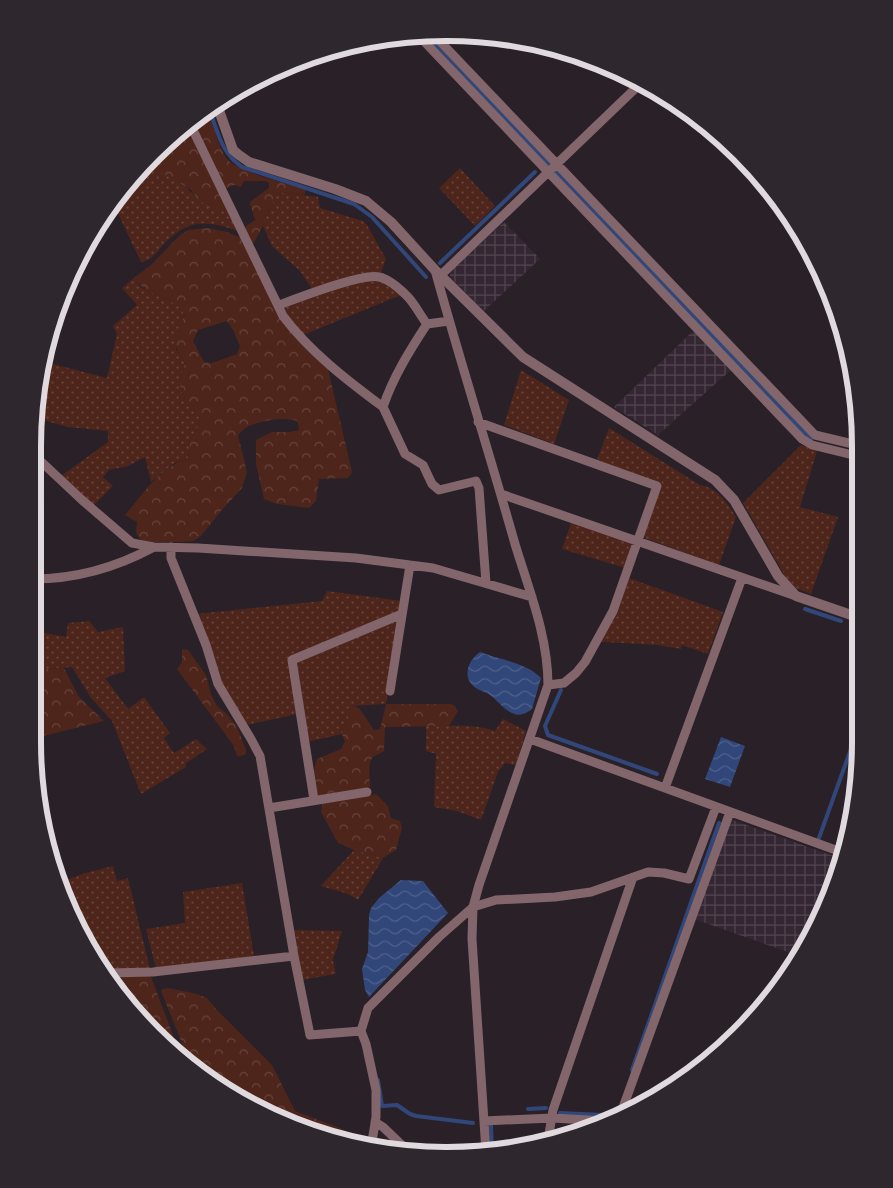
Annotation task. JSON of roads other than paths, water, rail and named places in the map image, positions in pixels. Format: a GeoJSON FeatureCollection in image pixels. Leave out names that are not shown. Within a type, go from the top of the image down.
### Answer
{"type":"FeatureCollection","features":[{"type":"Feature","properties":{"kind":"street"},"geometry":{"type":"LineString","coordinates":[[441,41],[815,436],[852,444]]}},
{"type":"Feature","properties":{"kind":"street"},"geometry":{"type":"LineString","coordinates":[[424,42],[802,438],[812,445],[852,455]]}},
{"type":"Feature","properties":{"kind":"street"},"geometry":{"type":"LineString","coordinates":[[438,272],[548,173],[635,88]]}},
{"type":"Feature","properties":{"kind":"street"},"geometry":{"type":"LineString","coordinates":[[219,111],[232,145],[239,155],[249,162],[273,171],[335,189],[366,202],[392,222],[438,272],[523,357],[715,480],[734,500],[778,576],[796,596]]}},
{"type":"Feature","properties":{"kind":"street"},"geometry":{"type":"LineString","coordinates":[[193,130],[283,316],[303,339],[352,384],[384,407],[406,454],[423,465],[432,484],[439,490],[476,480],[479,488],[486,583]]}},
{"type":"Feature","properties":{"kind":"street"},"geometry":{"type":"LineString","coordinates":[[438,272],[449,321],[478,422],[532,596],[548,663],[548,685],[478,885],[473,907],[472,939],[486,1145]]}},
{"type":"Feature","properties":{"kind":"street"},"geometry":{"type":"LineString","coordinates":[[279,305],[353,280],[379,277],[393,284],[409,297],[427,324]]}},
{"type":"Feature","properties":{"kind":"street"},"geometry":{"type":"LineString","coordinates":[[427,324],[449,321]]}},
{"type":"Feature","properties":{"kind":"street"},"geometry":{"type":"LineString","coordinates":[[384,407],[388,392],[398,372],[427,324]]}},
{"type":"Feature","properties":{"kind":"street"},"geometry":{"type":"LineString","coordinates":[[478,422],[657,486],[613,611],[585,662],[576,673],[564,683],[548,685]]}},
{"type":"Feature","properties":{"kind":"street"},"geometry":{"type":"LineString","coordinates":[[41,462],[132,543],[154,547],[356,558],[433,568],[532,596]]}},
{"type":"Feature","properties":{"kind":"street"},"geometry":{"type":"LineString","coordinates":[[501,494],[852,615]]}},
{"type":"Feature","properties":{"kind":"street"},"geometry":{"type":"LineString","coordinates":[[41,578],[100,569],[132,559],[154,547]]}},
{"type":"Feature","properties":{"kind":"street"},"geometry":{"type":"LineString","coordinates":[[171,547],[171,558],[206,645],[218,684],[260,756],[294,956],[310,1035],[361,1031]]}},
{"type":"Feature","properties":{"kind":"street"},"geometry":{"type":"LineString","coordinates":[[390,691],[410,565]]}},
{"type":"Feature","properties":{"kind":"street"},"geometry":{"type":"LineString","coordinates":[[665,788],[742,578]]}},
{"type":"Feature","properties":{"kind":"street"},"geometry":{"type":"LineString","coordinates":[[314,800],[292,660],[402,614]]}},
{"type":"Feature","properties":{"kind":"street"},"geometry":{"type":"LineString","coordinates":[[530,739],[837,850]]}},
{"type":"Feature","properties":{"kind":"street"},"geometry":{"type":"LineString","coordinates":[[269,808],[367,792]]}},
{"type":"Feature","properties":{"kind":"street"},"geometry":{"type":"LineString","coordinates":[[373,1140],[376,1090],[366,1044],[361,1031],[368,1008],[439,937],[473,907],[496,900],[555,897],[591,892],[648,872],[664,873],[689,879],[716,807]]}},
{"type":"Feature","properties":{"kind":"street"},"geometry":{"type":"LineString","coordinates":[[623,1106],[730,812]]}},
{"type":"Feature","properties":{"kind":"street"},"geometry":{"type":"LineString","coordinates":[[549,1133],[552,1118],[633,877]]}},
{"type":"Feature","properties":{"kind":"street"},"geometry":{"type":"LineString","coordinates":[[114,973],[153,972],[294,956]]}},
{"type":"Feature","properties":{"kind":"street"},"geometry":{"type":"LineString","coordinates":[[484,1121],[552,1118],[590,1120]]}},
{"type":"Feature","properties":{"kind":"street"},"geometry":{"type":"LineString","coordinates":[[375,1122],[400,1144]]}},
{"type":"Feature","properties":{"kind":"water"},"geometry":{"type":"Polygon","coordinates":[[[480,652],[528,668],[541,678],[532,709],[519,715],[511,713],[490,695],[471,684],[468,669],[472,660],[480,652]]]}},
{"type":"Feature","properties":{"kind":"water"},"geometry":{"type":"Polygon","coordinates":[[[721,737],[745,746],[730,787],[705,779],[721,737]]]}},
{"type":"Feature","properties":{"kind":"water"},"geometry":{"type":"Polygon","coordinates":[[[401,880],[423,881],[448,913],[369,997],[365,990],[362,969],[368,952],[369,915],[371,908],[379,898],[401,880]]]}},
{"type":"Feature","properties":{"kind":"waterway"},"geometry":{"type":"LineString","coordinates":[[431,42],[548,163]]}},
{"type":"Feature","properties":{"kind":"waterway"},"geometry":{"type":"LineString","coordinates":[[212,117],[225,149],[242,167],[354,204],[372,217],[426,277]]}},
{"type":"Feature","properties":{"kind":"waterway"},"geometry":{"type":"LineString","coordinates":[[440,263],[535,172]]}},
{"type":"Feature","properties":{"kind":"waterway"},"geometry":{"type":"LineString","coordinates":[[556,172],[811,440]]}},
{"type":"Feature","properties":{"kind":"waterway"},"geometry":{"type":"LineString","coordinates":[[805,609],[841,621]]}},
{"type":"Feature","properties":{"kind":"waterway"},"geometry":{"type":"LineString","coordinates":[[561,690],[545,726],[548,735],[657,774]]}},
{"type":"Feature","properties":{"kind":"waterway"},"geometry":{"type":"LineString","coordinates":[[819,838],[852,746]]}},
{"type":"Feature","properties":{"kind":"waterway"},"geometry":{"type":"LineString","coordinates":[[632,1070],[719,823]]}},
{"type":"Feature","properties":{"kind":"waterway"},"geometry":{"type":"LineString","coordinates":[[378,1080],[382,1106],[397,1105],[416,1116],[473,1123]]}},
{"type":"Feature","properties":{"kind":"waterway"},"geometry":{"type":"LineString","coordinates":[[528,1109],[546,1108]]}},
{"type":"Feature","properties":{"kind":"waterway"},"geometry":{"type":"LineString","coordinates":[[560,1113],[604,1115]]}},
{"type":"Feature","properties":{"kind":"waterway"},"geometry":{"type":"LineString","coordinates":[[491,1126],[492,1144]]}}]}
